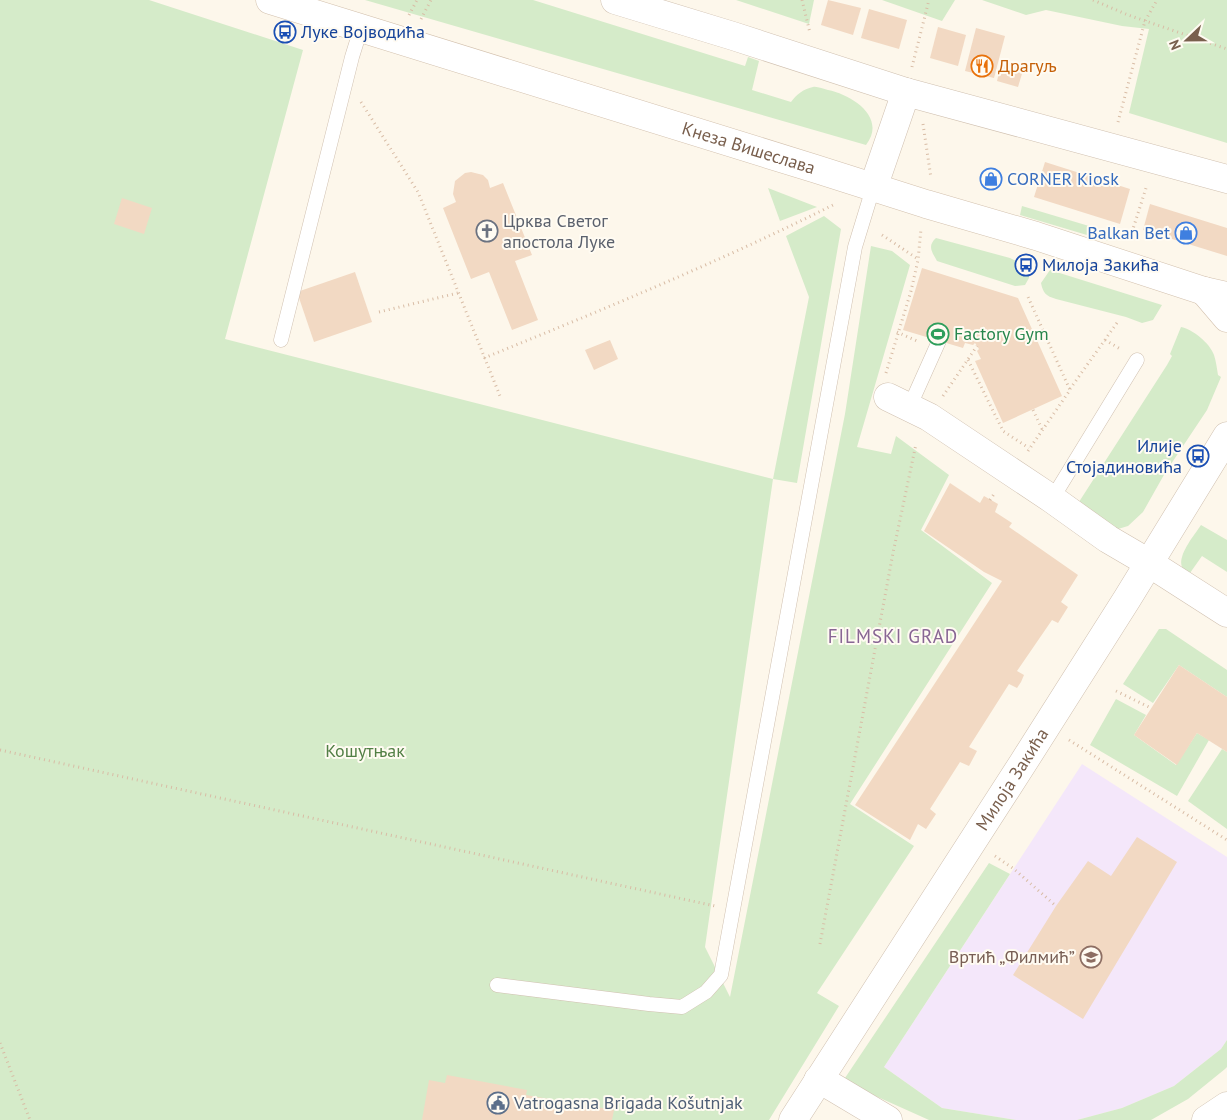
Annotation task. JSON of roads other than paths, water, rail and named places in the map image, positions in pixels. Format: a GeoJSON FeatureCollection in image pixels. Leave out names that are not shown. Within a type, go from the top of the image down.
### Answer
{"type":"FeatureCollection","features":[{"type":"Feature","properties":{"kind":"street","name":"Кнеза Вишеслава"},"geometry":{"type":"LineString","coordinates":[[270,0],[873,188],[1036,236],[1216,294]]}},
{"type":"Feature","properties":{"kind":"street"},"geometry":{"type":"LineString","coordinates":[[615,0],[912,93],[1227,179]]}},
{"type":"Feature","properties":{"kind":"street"},"geometry":{"type":"LineString","coordinates":[[873,188],[912,93]]}},
{"type":"Feature","properties":{"kind":"street"},"geometry":{"type":"LineString","coordinates":[[1216,294],[1227,318]]}},
{"type":"Feature","properties":{"kind":"street"},"geometry":{"type":"LineString","coordinates":[[909,408],[1052,499],[1108,539],[1227,613]]}},
{"type":"Feature","properties":{"kind":"street","name":"Милоја Закића"},"geometry":{"type":"LineString","coordinates":[[793,1120],[1046,726],[1163,538],[1224,449]]}},
{"type":"Feature","properties":{"kind":"street"},"geometry":{"type":"LineString","coordinates":[[818,1080],[888,1120]]}},
{"type":"Feature","properties":{"kind":"street"},"geometry":{"type":"LineString","coordinates":[[1206,1120],[1227,1106]]}},
{"type":"Feature","properties":{"kind":"lane"},"geometry":{"type":"LineString","coordinates":[[281,340],[346,80],[361,28]]}},
{"type":"Feature","properties":{"kind":"lane"},"geometry":{"type":"LineString","coordinates":[[497,985],[682,1007],[706,992],[721,975],[855,247],[873,188]]}},
{"type":"Feature","properties":{"kind":"lane"},"geometry":{"type":"LineString","coordinates":[[909,408],[939,341]]}},
{"type":"Feature","properties":{"kind":"lane"},"geometry":{"type":"LineString","coordinates":[[1052,499],[1137,360]]}},
{"type":"Feature","properties":{"kind":"place","name":"Луке Војводића"},"geometry":{"type":"Point","coordinates":[285,32]}},
{"type":"Feature","properties":{"kind":"place","name":"Драгуљ"},"geometry":{"type":"Point","coordinates":[982,66]}},
{"type":"Feature","properties":{"kind":"place","name":"CORNER Kiosk"},"geometry":{"type":"Point","coordinates":[991,179]}},
{"type":"Feature","properties":{"kind":"place","name":"Црква Светог апостола Луке"},"geometry":{"type":"Point","coordinates":[487,231]}},
{"type":"Feature","properties":{"kind":"place","name":"Balkan Bet"},"geometry":{"type":"Point","coordinates":[1186,233]}},
{"type":"Feature","properties":{"kind":"place","name":"Милоја Закића"},"geometry":{"type":"Point","coordinates":[1026,265]}},
{"type":"Feature","properties":{"kind":"place","name":"Factory Gym"},"geometry":{"type":"Point","coordinates":[938,334]}},
{"type":"Feature","properties":{"kind":"place","name":"Илије Стојадиновића"},"geometry":{"type":"Point","coordinates":[1198,456]}},
{"type":"Feature","properties":{"kind":"place","name":"Вртић „Филмић”"},"geometry":{"type":"Point","coordinates":[1091,957]}},
{"type":"Feature","properties":{"kind":"place","name":"Vatrogasna Brigada Košutnjak"},"geometry":{"type":"Point","coordinates":[498,1103]}},
{"type":"Feature","properties":{"kind":"district","name":"FILMSKI GRAD"},"geometry":{"type":"Point","coordinates":[893,636]}},
{"type":"Feature","properties":{"kind":"park label","name":"Кошутњак"},"geometry":{"type":"Point","coordinates":[365,751]}}]}
